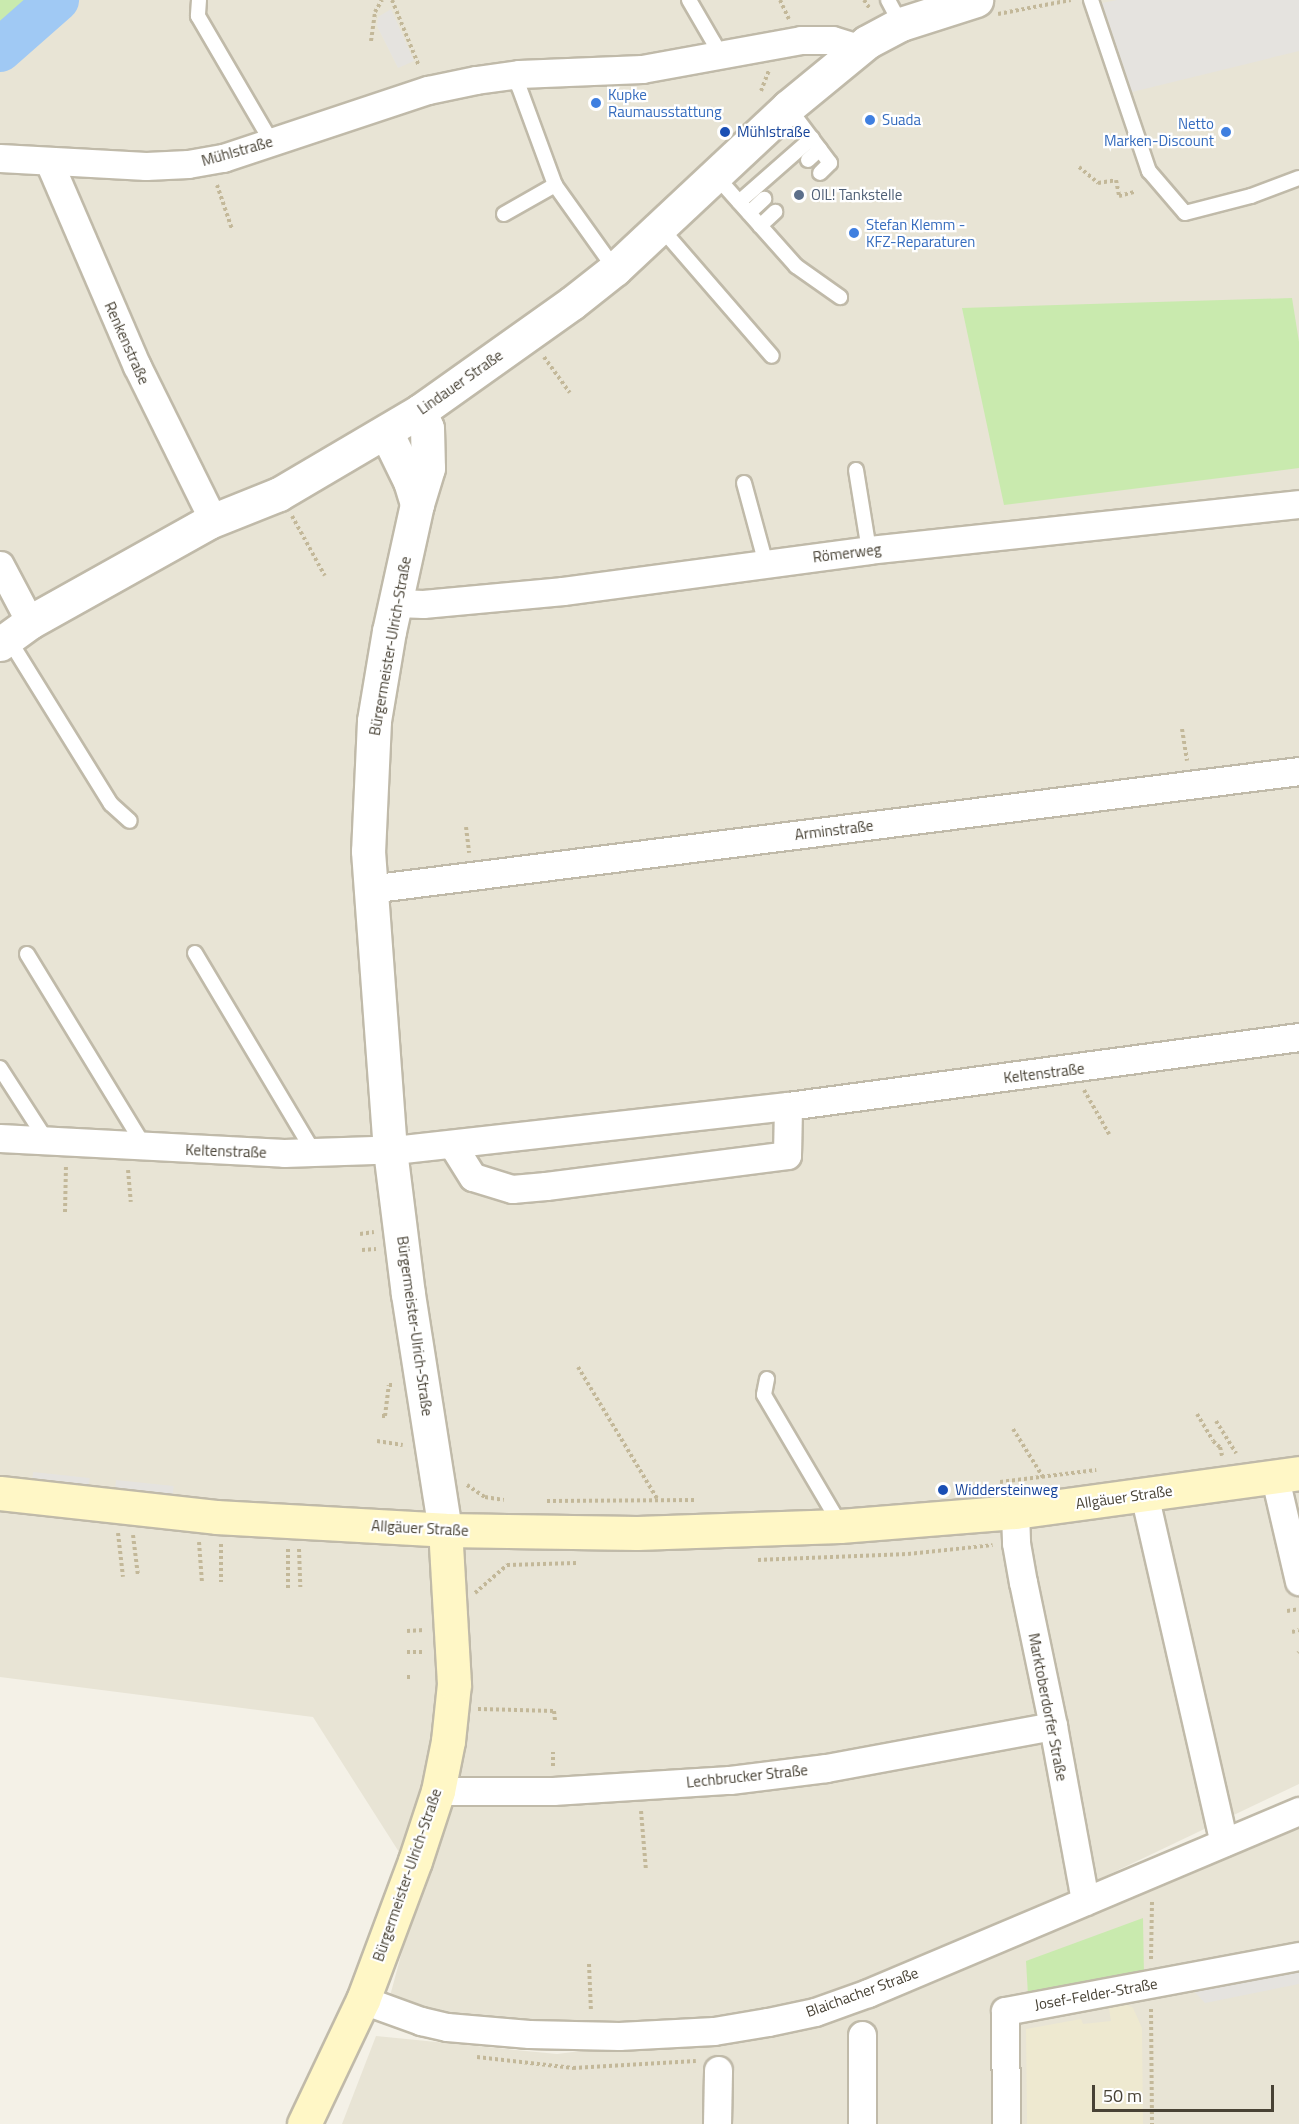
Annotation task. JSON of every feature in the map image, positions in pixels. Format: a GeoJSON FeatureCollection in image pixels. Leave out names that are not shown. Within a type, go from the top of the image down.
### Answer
{"type":"FeatureCollection","features":[{"type":"Feature","properties":{"kind":"main road","name":"Allgäuer Straße"},"geometry":{"type":"LineString","coordinates":[[0,1493],[209,1516],[445,1530],[660,1516],[840,1526],[1015,1512],[1143,1494],[1235,1464],[1287,1475]]}},
{"type":"Feature","properties":{"kind":"main road","name":"Bürgermeister-Ulrich-Straße"},"geometry":{"type":"LineString","coordinates":[[304,2124],[363,2000],[415,1861],[438,1791],[452,1708],[454,1652],[445,1530]]}},
{"type":"Feature","properties":{"kind":"street","name":"Lindauer Straße"},"geometry":{"type":"LineString","coordinates":[[13,634],[213,520],[279,494],[420,411],[529,334],[615,269],[788,107],[863,45],[895,12],[967,1]]}},
{"type":"Feature","properties":{"kind":"street","name":"Mühlstraße"},"geometry":{"type":"LineString","coordinates":[[0,158],[146,166],[210,160],[428,90],[519,74],[642,69],[801,40],[832,40],[863,45]]}},
{"type":"Feature","properties":{"kind":"street","name":"Renkenstraße"},"geometry":{"type":"LineString","coordinates":[[49,162],[137,366],[213,520]]}},
{"type":"Feature","properties":{"kind":"street","name":"Bürgermeister-Ulrich-Straße"},"geometry":{"type":"LineString","coordinates":[[420,411],[427,428],[428,468],[417,504],[396,603],[373,731],[369,889],[390,1150],[408,1294],[445,1530]]}},
{"type":"Feature","properties":{"kind":"street"},"geometry":{"type":"LineString","coordinates":[[386,432],[410,481],[417,504]]}},
{"type":"Feature","properties":{"kind":"street","name":"Römerweg"},"geometry":{"type":"LineString","coordinates":[[396,603],[423,604],[563,591],[869,550],[1299,504]]}},
{"type":"Feature","properties":{"kind":"street"},"geometry":{"type":"LineString","coordinates":[[0,565],[13,634]]}},
{"type":"Feature","properties":{"kind":"street","name":"Arminstraße"},"geometry":{"type":"LineString","coordinates":[[369,889],[1299,771]]}},
{"type":"Feature","properties":{"kind":"street","name":"Keltenstraße"},"geometry":{"type":"LineString","coordinates":[[0,1138],[135,1147],[314,1153],[390,1150],[788,1106],[1072,1070],[1299,1037]]}},
{"type":"Feature","properties":{"kind":"street"},"geometry":{"type":"LineString","coordinates":[[452,1144],[473,1177],[512,1189],[546,1186],[786,1155],[788,1106]]}},
{"type":"Feature","properties":{"kind":"street"},"geometry":{"type":"LineString","coordinates":[[1287,1475],[1299,1581]]}},
{"type":"Feature","properties":{"kind":"street"},"geometry":{"type":"LineString","coordinates":[[1143,1494],[1224,1842]]}},
{"type":"Feature","properties":{"kind":"street","name":"Marktoberdorfer Straße"},"geometry":{"type":"LineString","coordinates":[[1015,1512],[1016,1543],[1053,1726],[1084,1901]]}},
{"type":"Feature","properties":{"kind":"street","name":"Lechbrucker Straße"},"geometry":{"type":"LineString","coordinates":[[438,1791],[554,1791],[730,1780],[826,1768],[1053,1726]]}},
{"type":"Feature","properties":{"kind":"street","name":"Blaichacher Straße"},"geometry":{"type":"LineString","coordinates":[[363,2000],[421,2021],[447,2027],[529,2034],[592,2035],[714,2031],[814,2012],[868,1993],[1299,1811]]}},
{"type":"Feature","properties":{"kind":"street","name":"Josef-Felder-Straße"},"geometry":{"type":"LineString","coordinates":[[1006,2124],[1005,2011],[1299,1956]]}},
{"type":"Feature","properties":{"kind":"street"},"geometry":{"type":"LineString","coordinates":[[862,2035],[862,2124]]}},
{"type":"Feature","properties":{"kind":"street"},"geometry":{"type":"LineString","coordinates":[[717,2124],[718,2070]]}},
{"type":"Feature","properties":{"kind":"lane"},"geometry":{"type":"LineString","coordinates":[[199,0],[198,16],[272,141]]}},
{"type":"Feature","properties":{"kind":"lane"},"geometry":{"type":"LineString","coordinates":[[689,0],[714,43],[717,57]]}},
{"type":"Feature","properties":{"kind":"lane"},"geometry":{"type":"LineString","coordinates":[[1091,0],[1149,171],[1185,213],[1251,196],[1299,178]]}},
{"type":"Feature","properties":{"kind":"lane"},"geometry":{"type":"LineString","coordinates":[[519,74],[519,87],[555,185],[615,269]]}},
{"type":"Feature","properties":{"kind":"lane"},"geometry":{"type":"LineString","coordinates":[[788,107],[831,164],[820,173]]}},
{"type":"Feature","properties":{"kind":"lane"},"geometry":{"type":"LineString","coordinates":[[808,160],[816,144]]}},
{"type":"Feature","properties":{"kind":"lane"},"geometry":{"type":"LineString","coordinates":[[744,207],[816,144]]}},
{"type":"Feature","properties":{"kind":"lane"},"geometry":{"type":"LineString","coordinates":[[715,175],[796,266],[840,297]]}},
{"type":"Feature","properties":{"kind":"lane"},"geometry":{"type":"LineString","coordinates":[[504,214],[555,185]]}},
{"type":"Feature","properties":{"kind":"lane"},"geometry":{"type":"LineString","coordinates":[[744,207],[764,199]]}},
{"type":"Feature","properties":{"kind":"lane"},"geometry":{"type":"LineString","coordinates":[[760,226],[775,212]]}},
{"type":"Feature","properties":{"kind":"lane"},"geometry":{"type":"LineString","coordinates":[[661,228],[772,356]]}},
{"type":"Feature","properties":{"kind":"lane"},"geometry":{"type":"LineString","coordinates":[[856,470],[869,550]]}},
{"type":"Feature","properties":{"kind":"lane"},"geometry":{"type":"LineString","coordinates":[[744,483],[766,564]]}},
{"type":"Feature","properties":{"kind":"lane"},"geometry":{"type":"LineString","coordinates":[[13,634],[111,804],[130,821]]}},
{"type":"Feature","properties":{"kind":"lane"},"geometry":{"type":"LineString","coordinates":[[195,953],[314,1153]]}},
{"type":"Feature","properties":{"kind":"lane"},"geometry":{"type":"LineString","coordinates":[[27,954],[135,1147]]}},
{"type":"Feature","properties":{"kind":"lane"},"geometry":{"type":"LineString","coordinates":[[0,1068],[57,1142]]}},
{"type":"Feature","properties":{"kind":"lane"},"geometry":{"type":"LineString","coordinates":[[767,1379],[764,1395],[840,1526]]}},
{"type":"Feature","properties":{"kind":"path"},"geometry":{"type":"LineString","coordinates":[[371,41],[375,12],[382,0]]}},
{"type":"Feature","properties":{"kind":"path"},"geometry":{"type":"LineString","coordinates":[[392,0],[428,90]]}},
{"type":"Feature","properties":{"kind":"path"},"geometry":{"type":"LineString","coordinates":[[757,98],[772,62]]}},
{"type":"Feature","properties":{"kind":"path"},"geometry":{"type":"LineString","coordinates":[[210,160],[232,229]]}},
{"type":"Feature","properties":{"kind":"path"},"geometry":{"type":"LineString","coordinates":[[1079,167],[1098,183],[1116,180],[1119,196],[1134,192]]}},
{"type":"Feature","properties":{"kind":"path"},"geometry":{"type":"LineString","coordinates":[[529,334],[570,393]]}},
{"type":"Feature","properties":{"kind":"path"},"geometry":{"type":"LineString","coordinates":[[279,494],[325,576]]}},
{"type":"Feature","properties":{"kind":"path"},"geometry":{"type":"LineString","coordinates":[[1182,729],[1190,785]]}},
{"type":"Feature","properties":{"kind":"path"},"geometry":{"type":"LineString","coordinates":[[1072,1070],[1109,1134]]}},
{"type":"Feature","properties":{"kind":"path"},"geometry":{"type":"LineString","coordinates":[[57,1142],[65,1212]]}},
{"type":"Feature","properties":{"kind":"path"},"geometry":{"type":"LineString","coordinates":[[130,1202],[135,1147]]}},
{"type":"Feature","properties":{"kind":"path"},"geometry":{"type":"LineString","coordinates":[[578,1367],[660,1516]]}},
{"type":"Feature","properties":{"kind":"path"},"geometry":{"type":"LineString","coordinates":[[1197,1414],[1213,1441],[1235,1464]]}},
{"type":"Feature","properties":{"kind":"path"},"geometry":{"type":"LineString","coordinates":[[1216,1421],[1235,1464]]}},
{"type":"Feature","properties":{"kind":"path"},"geometry":{"type":"LineString","coordinates":[[1013,1429],[1059,1506]]}},
{"type":"Feature","properties":{"kind":"path"},"geometry":{"type":"LineString","coordinates":[[377,1440],[414,1447]]}},
{"type":"Feature","properties":{"kind":"path"},"geometry":{"type":"LineString","coordinates":[[1210,1456],[1235,1464]]}},
{"type":"Feature","properties":{"kind":"path"},"geometry":{"type":"LineString","coordinates":[[988,1484],[1042,1475],[1098,1470]]}},
{"type":"Feature","properties":{"kind":"path"},"geometry":{"type":"LineString","coordinates":[[462,1477],[467,1485],[485,1497],[515,1500]]}},
{"type":"Feature","properties":{"kind":"path"},"geometry":{"type":"LineString","coordinates":[[538,1501],[660,1516],[702,1500]]}},
{"type":"Feature","properties":{"kind":"path"},"geometry":{"type":"LineString","coordinates":[[122,1507],[138,1576]]}},
{"type":"Feature","properties":{"kind":"path"},"geometry":{"type":"LineString","coordinates":[[122,1507],[123,1577]]}},
{"type":"Feature","properties":{"kind":"path"},"geometry":{"type":"LineString","coordinates":[[209,1516],[221,1582]]}},
{"type":"Feature","properties":{"kind":"path"},"geometry":{"type":"LineString","coordinates":[[202,1583],[209,1516]]}},
{"type":"Feature","properties":{"kind":"path"},"geometry":{"type":"LineString","coordinates":[[293,1521],[300,1587]]}},
{"type":"Feature","properties":{"kind":"path"},"geometry":{"type":"LineString","coordinates":[[288,1588],[293,1521]]}},
{"type":"Feature","properties":{"kind":"path"},"geometry":{"type":"LineString","coordinates":[[1287,1611],[1299,1608]]}},
{"type":"Feature","properties":{"kind":"path"},"geometry":{"type":"LineString","coordinates":[[1292,1632],[1299,1630]]}},
{"type":"Feature","properties":{"kind":"path"},"geometry":{"type":"LineString","coordinates":[[452,1708],[554,1711],[555,1721]]}},
{"type":"Feature","properties":{"kind":"path"},"geometry":{"type":"LineString","coordinates":[[639,1786],[646,1870]]}},
{"type":"Feature","properties":{"kind":"path"},"geometry":{"type":"LineString","coordinates":[[1152,1873],[1152,2124]]}},
{"type":"Feature","properties":{"kind":"path"},"geometry":{"type":"LineString","coordinates":[[589,1964],[592,2035]]}},
{"type":"Feature","properties":{"kind":"shaded area"},"geometry":{"type":"Polygon","coordinates":[[[61,0],[1299,0],[1299,1784],[1066,1895],[773,2016],[650,2030],[424,2016],[390,1996],[420,1885],[313,1717],[0,1677],[0,58],[61,0]]]}},
{"type":"Feature","properties":{"kind":"shaded area"},"geometry":{"type":"Polygon","coordinates":[[[1117,0],[1299,0],[1299,51],[1132,92],[1102,3],[1117,0]]]}},
{"type":"Feature","properties":{"kind":"shaded area"},"geometry":{"type":"Polygon","coordinates":[[[391,9],[414,61],[398,68],[377,26],[378,17],[391,9]]]}},
{"type":"Feature","properties":{"kind":"shaded area"},"geometry":{"type":"Polygon","coordinates":[[[33,1472],[90,1478],[89,1486],[32,1480],[33,1472]]]}},
{"type":"Feature","properties":{"kind":"shaded area"},"geometry":{"type":"Polygon","coordinates":[[[116,1480],[174,1486],[173,1495],[115,1489],[116,1480]]]}},
{"type":"Feature","properties":{"kind":"shaded area"},"geometry":{"type":"Polygon","coordinates":[[[1299,1815],[1299,2124],[342,2124],[376,2036],[557,2054],[792,2025],[1299,1815]]]}},
{"type":"Feature","properties":{"kind":"shaded area"},"geometry":{"type":"Polygon","coordinates":[[[1299,1966],[1299,1984],[1205,2003],[1190,1987],[1299,1966]]]}},
{"type":"Feature","properties":{"kind":"shaded area"},"geometry":{"type":"Polygon","coordinates":[[[1122,2001],[1133,2008],[1142,2028],[1143,2124],[1027,2124],[1026,2029],[1081,2019],[1083,2024],[1111,2021],[1108,2002],[1122,2001]]]}},
{"type":"Feature","properties":{"kind":"green space"},"geometry":{"type":"Polygon","coordinates":[[[0,0],[44,0],[0,42],[0,0]]]}},
{"type":"Feature","properties":{"kind":"green space"},"geometry":{"type":"Polygon","coordinates":[[[1292,298],[1299,342],[1299,468],[1004,505],[962,308],[1292,298]]]}},
{"type":"Feature","properties":{"kind":"green space"},"geometry":{"type":"Polygon","coordinates":[[[1143,1918],[1144,1976],[1028,1995],[1026,1961],[1143,1918]]]}},
{"type":"Feature","properties":{"kind":"waterway"},"geometry":{"type":"LineString","coordinates":[[0,50],[57,0]]}},
{"type":"Feature","properties":{"kind":"place","name":"Kupke Raumausstattung"},"geometry":{"type":"Point","coordinates":[596,103]}},
{"type":"Feature","properties":{"kind":"place","name":"Suada"},"geometry":{"type":"Point","coordinates":[870,120]}},
{"type":"Feature","properties":{"kind":"place","name":"Mühlstraße"},"geometry":{"type":"Point","coordinates":[725,132]}},
{"type":"Feature","properties":{"kind":"place","name":"Netto Marken-Discount"},"geometry":{"type":"Point","coordinates":[1226,132]}},
{"type":"Feature","properties":{"kind":"place","name":"OIL! Tankstelle"},"geometry":{"type":"Point","coordinates":[799,195]}},
{"type":"Feature","properties":{"kind":"place","name":"Stefan Klemm - KFZ-Reparaturen"},"geometry":{"type":"Point","coordinates":[854,233]}},
{"type":"Feature","properties":{"kind":"place","name":"Widdersteinweg"},"geometry":{"type":"Point","coordinates":[943,1490]}}]}
